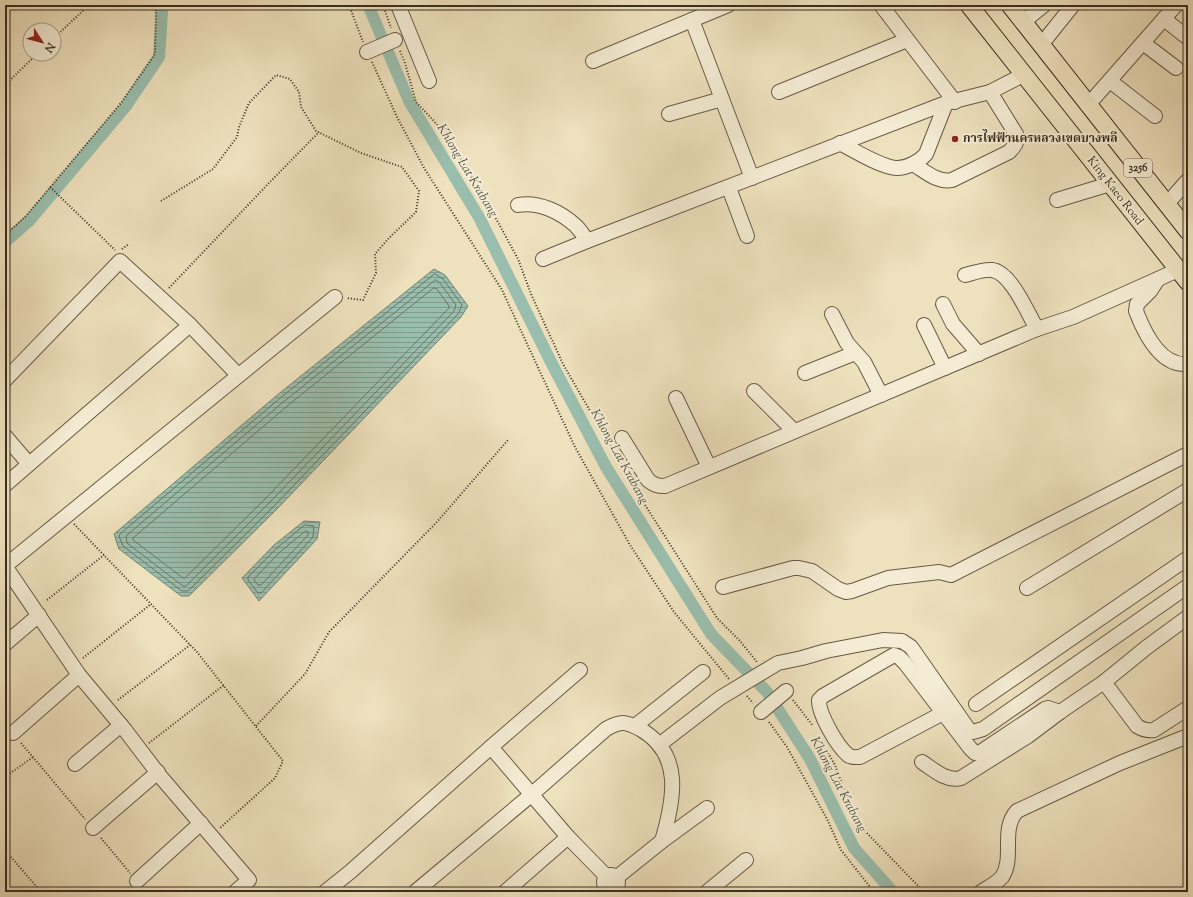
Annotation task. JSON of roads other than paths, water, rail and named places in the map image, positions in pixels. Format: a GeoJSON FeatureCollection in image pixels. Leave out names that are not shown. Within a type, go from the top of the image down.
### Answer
{"type":"FeatureCollection","features":[{"type":"Feature","properties":{"kind":"main road","name":"King Kaeo Road"},"geometry":{"type":"LineString","coordinates":[[969,5],[1183,276]]}},
{"type":"Feature","properties":{"kind":"main road","name":"3256"},"geometry":{"type":"LineString","coordinates":[[1010,5],[1188,231]]}},
{"type":"Feature","properties":{"kind":"street"},"geometry":{"type":"LineString","coordinates":[[398,5],[429,82]]}},
{"type":"Feature","properties":{"kind":"street"},"geometry":{"type":"LineString","coordinates":[[593,61],[728,5]]}},
{"type":"Feature","properties":{"kind":"street"},"geometry":{"type":"LineString","coordinates":[[881,5],[950,102]]}},
{"type":"Feature","properties":{"kind":"street"},"geometry":{"type":"LineString","coordinates":[[1023,22],[1044,5]]}},
{"type":"Feature","properties":{"kind":"street"},"geometry":{"type":"LineString","coordinates":[[1041,45],[1073,5]]}},
{"type":"Feature","properties":{"kind":"street"},"geometry":{"type":"LineString","coordinates":[[1088,105],[1176,5]]}},
{"type":"Feature","properties":{"kind":"street"},"geometry":{"type":"LineString","coordinates":[[1164,19],[1188,38]]}},
{"type":"Feature","properties":{"kind":"street"},"geometry":{"type":"LineString","coordinates":[[692,20],[752,178]]}},
{"type":"Feature","properties":{"kind":"street"},"geometry":{"type":"LineString","coordinates":[[367,52],[395,40]]}},
{"type":"Feature","properties":{"kind":"street"},"geometry":{"type":"LineString","coordinates":[[779,92],[907,40]]}},
{"type":"Feature","properties":{"kind":"street"},"geometry":{"type":"LineString","coordinates":[[1143,43],[1176,68]]}},
{"type":"Feature","properties":{"kind":"street"},"geometry":{"type":"LineString","coordinates":[[543,259],[729,188],[840,143],[950,102],[990,92],[1023,75]]}},
{"type":"Feature","properties":{"kind":"street"},"geometry":{"type":"LineString","coordinates":[[1110,81],[1154,116]]}},
{"type":"Feature","properties":{"kind":"street"},"geometry":{"type":"LineString","coordinates":[[913,164],[944,182],[952,180],[1012,149],[1017,140],[1016,134],[990,92]]}},
{"type":"Feature","properties":{"kind":"street"},"geometry":{"type":"LineString","coordinates":[[669,114],[722,99]]}},
{"type":"Feature","properties":{"kind":"street"},"geometry":{"type":"LineString","coordinates":[[840,143],[889,167],[903,168],[921,160],[926,154],[950,102]]}},
{"type":"Feature","properties":{"kind":"street"},"geometry":{"type":"LineString","coordinates":[[1166,205],[1188,180]]}},
{"type":"Feature","properties":{"kind":"street"},"geometry":{"type":"LineString","coordinates":[[1058,200],[1110,184]]}},
{"type":"Feature","properties":{"kind":"street"},"geometry":{"type":"LineString","coordinates":[[729,188],[747,236]]}},
{"type":"Feature","properties":{"kind":"street"},"geometry":{"type":"LineString","coordinates":[[518,205],[526,203],[536,204],[570,220],[587,241]]}},
{"type":"Feature","properties":{"kind":"street"},"geometry":{"type":"LineString","coordinates":[[5,380],[120,261],[190,325],[238,375]]}},
{"type":"Feature","properties":{"kind":"street"},"geometry":{"type":"LineString","coordinates":[[965,275],[992,270],[1005,276],[1012,283],[1037,329]]}},
{"type":"Feature","properties":{"kind":"street"},"geometry":{"type":"LineString","coordinates":[[622,438],[648,480],[658,486],[665,486],[1037,329],[1073,317],[1158,279],[1183,276]]}},
{"type":"Feature","properties":{"kind":"street"},"geometry":{"type":"LineString","coordinates":[[1158,279],[1150,291],[1137,304],[1136,311],[1147,334],[1159,352],[1175,363],[1188,364]]}},
{"type":"Feature","properties":{"kind":"street"},"geometry":{"type":"LineString","coordinates":[[235,892],[249,880],[79,675],[5,566],[335,297]]}},
{"type":"Feature","properties":{"kind":"street"},"geometry":{"type":"LineString","coordinates":[[943,304],[953,324],[979,354]]}},
{"type":"Feature","properties":{"kind":"street"},"geometry":{"type":"LineString","coordinates":[[832,314],[842,335],[855,353],[864,362],[881,395]]}},
{"type":"Feature","properties":{"kind":"street"},"geometry":{"type":"LineString","coordinates":[[5,485],[190,325]]}},
{"type":"Feature","properties":{"kind":"street"},"geometry":{"type":"LineString","coordinates":[[924,325],[945,368]]}},
{"type":"Feature","properties":{"kind":"street"},"geometry":{"type":"LineString","coordinates":[[805,373],[855,353]]}},
{"type":"Feature","properties":{"kind":"street"},"geometry":{"type":"LineString","coordinates":[[754,391],[794,431]]}},
{"type":"Feature","properties":{"kind":"street"},"geometry":{"type":"LineString","coordinates":[[676,398],[709,467]]}},
{"type":"Feature","properties":{"kind":"street"},"geometry":{"type":"LineString","coordinates":[[5,436],[29,464]]}},
{"type":"Feature","properties":{"kind":"street"},"geometry":{"type":"LineString","coordinates":[[724,587],[793,568],[812,571],[838,589],[846,592],[888,578],[939,572],[950,575],[1188,454]]}},
{"type":"Feature","properties":{"kind":"street"},"geometry":{"type":"LineString","coordinates":[[1027,588],[1188,490]]}},
{"type":"Feature","properties":{"kind":"street"},"geometry":{"type":"LineString","coordinates":[[976,704],[1188,558]]}},
{"type":"Feature","properties":{"kind":"street"},"geometry":{"type":"LineString","coordinates":[[659,745],[720,698],[778,663],[826,651],[883,640],[902,641],[911,647],[969,730],[973,732],[983,729],[1188,586]]}},
{"type":"Feature","properties":{"kind":"street"},"geometry":{"type":"LineString","coordinates":[[5,644],[39,615]]}},
{"type":"Feature","properties":{"kind":"street"},"geometry":{"type":"LineString","coordinates":[[922,762],[953,780],[961,778],[1028,736],[1104,682],[1147,647],[1188,617]]}},
{"type":"Feature","properties":{"kind":"street"},"geometry":{"type":"LineString","coordinates":[[943,713],[860,757],[852,757],[848,755],[840,746],[829,730],[818,704],[818,700],[822,696],[894,655],[899,657],[905,664],[943,713],[970,748],[975,752],[979,753],[1045,709],[1048,708],[1060,712]]}},
{"type":"Feature","properties":{"kind":"street"},"geometry":{"type":"LineString","coordinates":[[325,892],[350,872],[580,670]]}},
{"type":"Feature","properties":{"kind":"street"},"geometry":{"type":"LineString","coordinates":[[635,726],[703,672]]}},
{"type":"Feature","properties":{"kind":"street"},"geometry":{"type":"LineString","coordinates":[[13,733],[79,675]]}},
{"type":"Feature","properties":{"kind":"street"},"geometry":{"type":"LineString","coordinates":[[1104,682],[1137,726],[1143,730],[1154,730],[1188,708]]}},
{"type":"Feature","properties":{"kind":"street"},"geometry":{"type":"LineString","coordinates":[[762,711],[784,692]]}},
{"type":"Feature","properties":{"kind":"street"},"geometry":{"type":"LineString","coordinates":[[415,892],[531,795],[606,729],[621,722],[635,726],[659,745],[662,748],[670,766],[673,778],[672,803],[662,840]]}},
{"type":"Feature","properties":{"kind":"street"},"geometry":{"type":"LineString","coordinates":[[75,764],[121,725]]}},
{"type":"Feature","properties":{"kind":"street"},"geometry":{"type":"LineString","coordinates":[[981,892],[1001,878],[1006,868],[1009,823],[1018,811],[1120,763],[1188,736]]}},
{"type":"Feature","properties":{"kind":"street"},"geometry":{"type":"LineString","coordinates":[[491,747],[611,886],[662,840],[707,808]]}},
{"type":"Feature","properties":{"kind":"street"},"geometry":{"type":"LineString","coordinates":[[93,828],[158,772]]}},
{"type":"Feature","properties":{"kind":"street"},"geometry":{"type":"LineString","coordinates":[[137,881],[201,823]]}},
{"type":"Feature","properties":{"kind":"street"},"geometry":{"type":"LineString","coordinates":[[505,892],[568,837]]}},
{"type":"Feature","properties":{"kind":"street"},"geometry":{"type":"LineString","coordinates":[[707,892],[746,860]]}},
{"type":"Feature","properties":{"kind":"water"},"geometry":{"type":"Polygon","coordinates":[[[434,269],[445,275],[468,306],[461,317],[276,510],[189,596],[181,596],[119,549],[114,534],[276,396],[434,269]]]}},
{"type":"Feature","properties":{"kind":"water"},"geometry":{"type":"Polygon","coordinates":[[[304,521],[320,522],[317,539],[259,601],[242,578],[274,545],[304,521]]]}},
{"type":"Feature","properties":{"kind":"waterway"},"geometry":{"type":"LineString","coordinates":[[5,242],[30,220],[126,106],[159,57],[162,12],[159,5]]}},
{"type":"Feature","properties":{"kind":"waterway","name":"Khlong Lat Krabang"},"geometry":{"type":"LineString","coordinates":[[368,5],[409,101],[480,219],[551,362],[606,467],[711,634],[767,692],[810,759],[854,848],[893,892]]}},
{"type":"Feature","properties":{"kind":"place","name":"การไฟฟ้านครหลวงเขตบางพลี"},"geometry":{"type":"Point","coordinates":[955,139]}}]}
